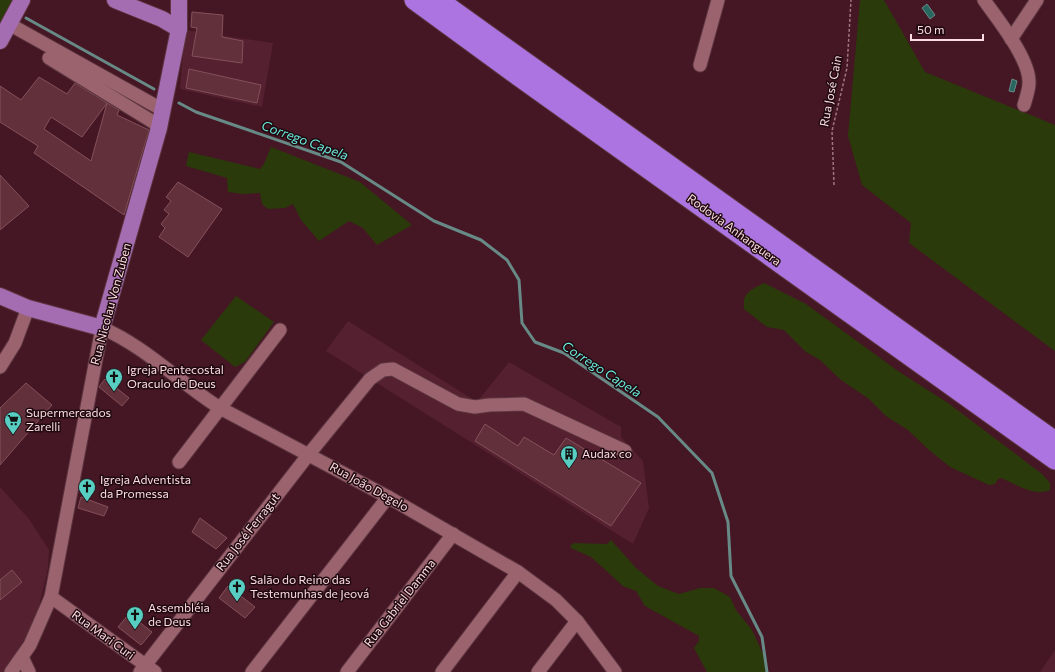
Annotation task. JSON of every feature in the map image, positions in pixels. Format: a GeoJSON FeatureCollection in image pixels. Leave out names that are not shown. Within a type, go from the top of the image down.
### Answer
{"type":"FeatureCollection","features":[{"type":"Feature","properties":{"kind":"highway","name":"Rodovia Anhanguera"},"geometry":{"type":"LineString","coordinates":[[414,0],[1055,460]]}},
{"type":"Feature","properties":{"kind":"highway","name":"Rodovia Anhanguera"},"geometry":{"type":"LineString","coordinates":[[439,0],[1055,440]]}},
{"type":"Feature","properties":{"kind":"main road"},"geometry":{"type":"LineString","coordinates":[[0,41],[22,0]]}},
{"type":"Feature","properties":{"kind":"main road"},"geometry":{"type":"LineString","coordinates":[[115,0],[162,18],[178,29]]}},
{"type":"Feature","properties":{"kind":"main road"},"geometry":{"type":"LineString","coordinates":[[162,18],[170,14],[178,0]]}},
{"type":"Feature","properties":{"kind":"main road","name":"Rua Nicolau Von Zuben"},"geometry":{"type":"LineString","coordinates":[[102,328],[164,110],[178,29],[178,0]]}},
{"type":"Feature","properties":{"kind":"main road"},"geometry":{"type":"LineString","coordinates":[[0,296],[28,308],[102,328]]}},
{"type":"Feature","properties":{"kind":"street"},"geometry":{"type":"LineString","coordinates":[[700,65],[718,0]]}},
{"type":"Feature","properties":{"kind":"street"},"geometry":{"type":"LineString","coordinates":[[984,0],[1011,39],[1027,72],[1029,84],[1024,104]]}},
{"type":"Feature","properties":{"kind":"street"},"geometry":{"type":"LineString","coordinates":[[1011,39],[1037,0]]}},
{"type":"Feature","properties":{"kind":"street"},"geometry":{"type":"LineString","coordinates":[[10,24],[164,110]]}},
{"type":"Feature","properties":{"kind":"street"},"geometry":{"type":"LineString","coordinates":[[49,58],[159,128]]}},
{"type":"Feature","properties":{"kind":"street"},"geometry":{"type":"LineString","coordinates":[[0,367],[15,344],[28,308]]}},
{"type":"Feature","properties":{"kind":"street","name":"Rua João Degelo"},"geometry":{"type":"LineString","coordinates":[[102,328],[132,343],[197,394],[220,408],[388,497],[518,572],[556,600],[577,621],[615,672]]}},
{"type":"Feature","properties":{"kind":"street","name":"Rua Nicolau Von Zuben"},"geometry":{"type":"LineString","coordinates":[[11,672],[22,657],[51,597],[102,328]]}},
{"type":"Feature","properties":{"kind":"street"},"geometry":{"type":"LineString","coordinates":[[179,462],[280,330]]}},
{"type":"Feature","properties":{"kind":"street","name":"Rua José Ferragut"},"geometry":{"type":"LineString","coordinates":[[147,670],[309,454],[370,379],[383,370],[393,369],[458,404],[475,407],[524,404],[625,452]]}},
{"type":"Feature","properties":{"kind":"street"},"geometry":{"type":"LineString","coordinates":[[252,672],[388,497]]}},
{"type":"Feature","properties":{"kind":"street","name":"Rua Gabriel Damma"},"geometry":{"type":"LineString","coordinates":[[347,672],[453,534]]}},
{"type":"Feature","properties":{"kind":"street"},"geometry":{"type":"LineString","coordinates":[[442,672],[518,572]]}},
{"type":"Feature","properties":{"kind":"street","name":"Rua Mari Curi"},"geometry":{"type":"LineString","coordinates":[[51,597],[147,670]]}},
{"type":"Feature","properties":{"kind":"street"},"geometry":{"type":"LineString","coordinates":[[538,672],[577,621]]}},
{"type":"Feature","properties":{"kind":"street"},"geometry":{"type":"LineString","coordinates":[[22,657],[29,672]]}},
{"type":"Feature","properties":{"kind":"path","name":"Rua José Cain"},"geometry":{"type":"LineString","coordinates":[[834,185],[832,131],[847,68],[851,0]]}},
{"type":"Feature","properties":{"kind":"shaded area"},"geometry":{"type":"Polygon","coordinates":[[[185,30],[273,43],[262,107],[180,89],[185,30]]]}},
{"type":"Feature","properties":{"kind":"shaded area"},"geometry":{"type":"Polygon","coordinates":[[[348,321],[477,402],[509,362],[621,427],[621,437],[643,461],[649,508],[633,544],[326,351],[348,321]]]}},
{"type":"Feature","properties":{"kind":"shaded area"},"geometry":{"type":"Polygon","coordinates":[[[0,487],[29,519],[49,550],[48,568],[35,623],[3,672],[0,672],[0,487]]]}},
{"type":"Feature","properties":{"kind":"shaded area"},"geometry":{"type":"Polygon","coordinates":[[[1055,650],[1055,672],[1040,672],[1055,650]]]}},
{"type":"Feature","properties":{"kind":"green space"},"geometry":{"type":"Polygon","coordinates":[[[0,0],[15,0],[0,24],[0,0]]]}},
{"type":"Feature","properties":{"kind":"green space"},"geometry":{"type":"Polygon","coordinates":[[[860,0],[884,0],[925,72],[1055,125],[1055,351],[909,243],[911,223],[862,185],[848,136],[860,0]]]}},
{"type":"Feature","properties":{"kind":"green space"},"geometry":{"type":"Polygon","coordinates":[[[271,147],[360,182],[412,225],[377,245],[363,228],[349,221],[319,241],[301,220],[293,204],[285,208],[268,209],[262,204],[260,193],[243,194],[228,192],[227,178],[186,166],[189,152],[260,169],[264,164],[271,147]]]}},
{"type":"Feature","properties":{"kind":"green space"},"geometry":{"type":"Polygon","coordinates":[[[764,283],[806,304],[898,371],[948,403],[1042,474],[1050,483],[1050,490],[1044,492],[1031,491],[1001,478],[998,479],[995,484],[989,485],[950,467],[908,430],[886,416],[869,399],[841,380],[820,360],[806,352],[784,330],[767,327],[744,309],[744,299],[748,292],[764,283]]]}},
{"type":"Feature","properties":{"kind":"green space"},"geometry":{"type":"Polygon","coordinates":[[[236,296],[274,322],[245,362],[235,367],[201,340],[236,296]]]}},
{"type":"Feature","properties":{"kind":"green space"},"geometry":{"type":"Polygon","coordinates":[[[611,540],[636,568],[658,586],[679,594],[700,588],[714,588],[730,597],[736,610],[752,630],[763,654],[767,672],[707,672],[694,648],[699,641],[699,636],[645,606],[636,591],[623,586],[591,557],[571,548],[571,545],[574,543],[607,544],[611,540]]]}},
{"type":"Feature","properties":{"kind":"water"},"geometry":{"type":"Polygon","coordinates":[[[927,4],[935,15],[930,19],[922,8],[927,4]]]}},
{"type":"Feature","properties":{"kind":"water"},"geometry":{"type":"Polygon","coordinates":[[[1012,79],[1017,81],[1014,92],[1009,91],[1012,79]]]}},
{"type":"Feature","properties":{"kind":"building"},"geometry":{"type":"Polygon","coordinates":[[[192,12],[223,15],[222,37],[243,41],[242,63],[192,56],[197,28],[191,27],[192,12]]]}},
{"type":"Feature","properties":{"kind":"building"},"geometry":{"type":"Polygon","coordinates":[[[189,69],[261,85],[257,103],[186,88],[189,69]]]}},
{"type":"Feature","properties":{"kind":"building"},"geometry":{"type":"Polygon","coordinates":[[[39,77],[67,94],[75,83],[119,110],[117,115],[149,130],[124,215],[34,153],[38,146],[0,122],[0,86],[21,100],[39,77]],[[107,103],[82,137],[51,117],[44,129],[91,161],[107,103]]]}},
{"type":"Feature","properties":{"kind":"building"},"geometry":{"type":"Polygon","coordinates":[[[0,175],[29,206],[0,230],[0,175]]]}},
{"type":"Feature","properties":{"kind":"building"},"geometry":{"type":"Polygon","coordinates":[[[178,182],[222,209],[188,257],[159,237],[165,228],[161,224],[169,214],[164,210],[171,201],[166,197],[178,182]]]}},
{"type":"Feature","properties":{"kind":"building","name":"Igreja Pentecostal Oraculo de Deus"},"geometry":{"type":"Polygon","coordinates":[[[105,379],[129,398],[122,406],[99,387],[105,379]]]}},
{"type":"Feature","properties":{"kind":"building","name":"Supermercados Zarelli"},"geometry":{"type":"Polygon","coordinates":[[[26,383],[52,405],[0,465],[0,408],[26,383]]]}},
{"type":"Feature","properties":{"kind":"building","name":"Audax co"},"geometry":{"type":"Polygon","coordinates":[[[485,424],[518,446],[524,437],[554,455],[566,438],[641,483],[611,526],[475,441],[485,424]]]}},
{"type":"Feature","properties":{"kind":"building","name":"Igreja Adventista da Promessa"},"geometry":{"type":"Polygon","coordinates":[[[81,497],[108,507],[104,516],[78,508],[81,497]]]}},
{"type":"Feature","properties":{"kind":"building"},"geometry":{"type":"Polygon","coordinates":[[[200,518],[227,538],[216,549],[192,532],[200,518]]]}},
{"type":"Feature","properties":{"kind":"building"},"geometry":{"type":"Polygon","coordinates":[[[12,570],[22,582],[0,600],[0,580],[12,570]]]}},
{"type":"Feature","properties":{"kind":"building","name":"Salão do Reino das Testemunhas de Jeová"},"geometry":{"type":"Polygon","coordinates":[[[228,586],[255,607],[245,618],[219,598],[228,586]]]}},
{"type":"Feature","properties":{"kind":"building","name":"Assembléia de Deus"},"geometry":{"type":"Polygon","coordinates":[[[129,614],[152,632],[141,645],[118,627],[129,614]]]}},
{"type":"Feature","properties":{"kind":"waterway","name":"Corrego Capela"},"geometry":{"type":"LineString","coordinates":[[26,18],[154,89]]}},
{"type":"Feature","properties":{"kind":"waterway","name":"Corrego Capela"},"geometry":{"type":"LineString","coordinates":[[179,103],[196,112],[341,162],[434,221],[481,240],[507,260],[519,280],[522,323],[535,342],[564,353],[658,417],[712,473],[728,522],[731,576],[762,637],[767,672]]}},
{"type":"Feature","properties":{"kind":"place","name":"Igreja Pentecostal Oraculo de Deus"},"geometry":{"type":"Point","coordinates":[114,392]}},
{"type":"Feature","properties":{"kind":"place","name":"Supermercados Zarelli"},"geometry":{"type":"Point","coordinates":[13,435]}},
{"type":"Feature","properties":{"kind":"place","name":"Audax co"},"geometry":{"type":"Point","coordinates":[569,469]}},
{"type":"Feature","properties":{"kind":"place","name":"Igreja Adventista da Promessa"},"geometry":{"type":"Point","coordinates":[87,502]}},
{"type":"Feature","properties":{"kind":"place","name":"Salão do Reino das Testemunhas de Jeová"},"geometry":{"type":"Point","coordinates":[237,602]}},
{"type":"Feature","properties":{"kind":"place","name":"Assembléia de Deus"},"geometry":{"type":"Point","coordinates":[135,630]}}]}
